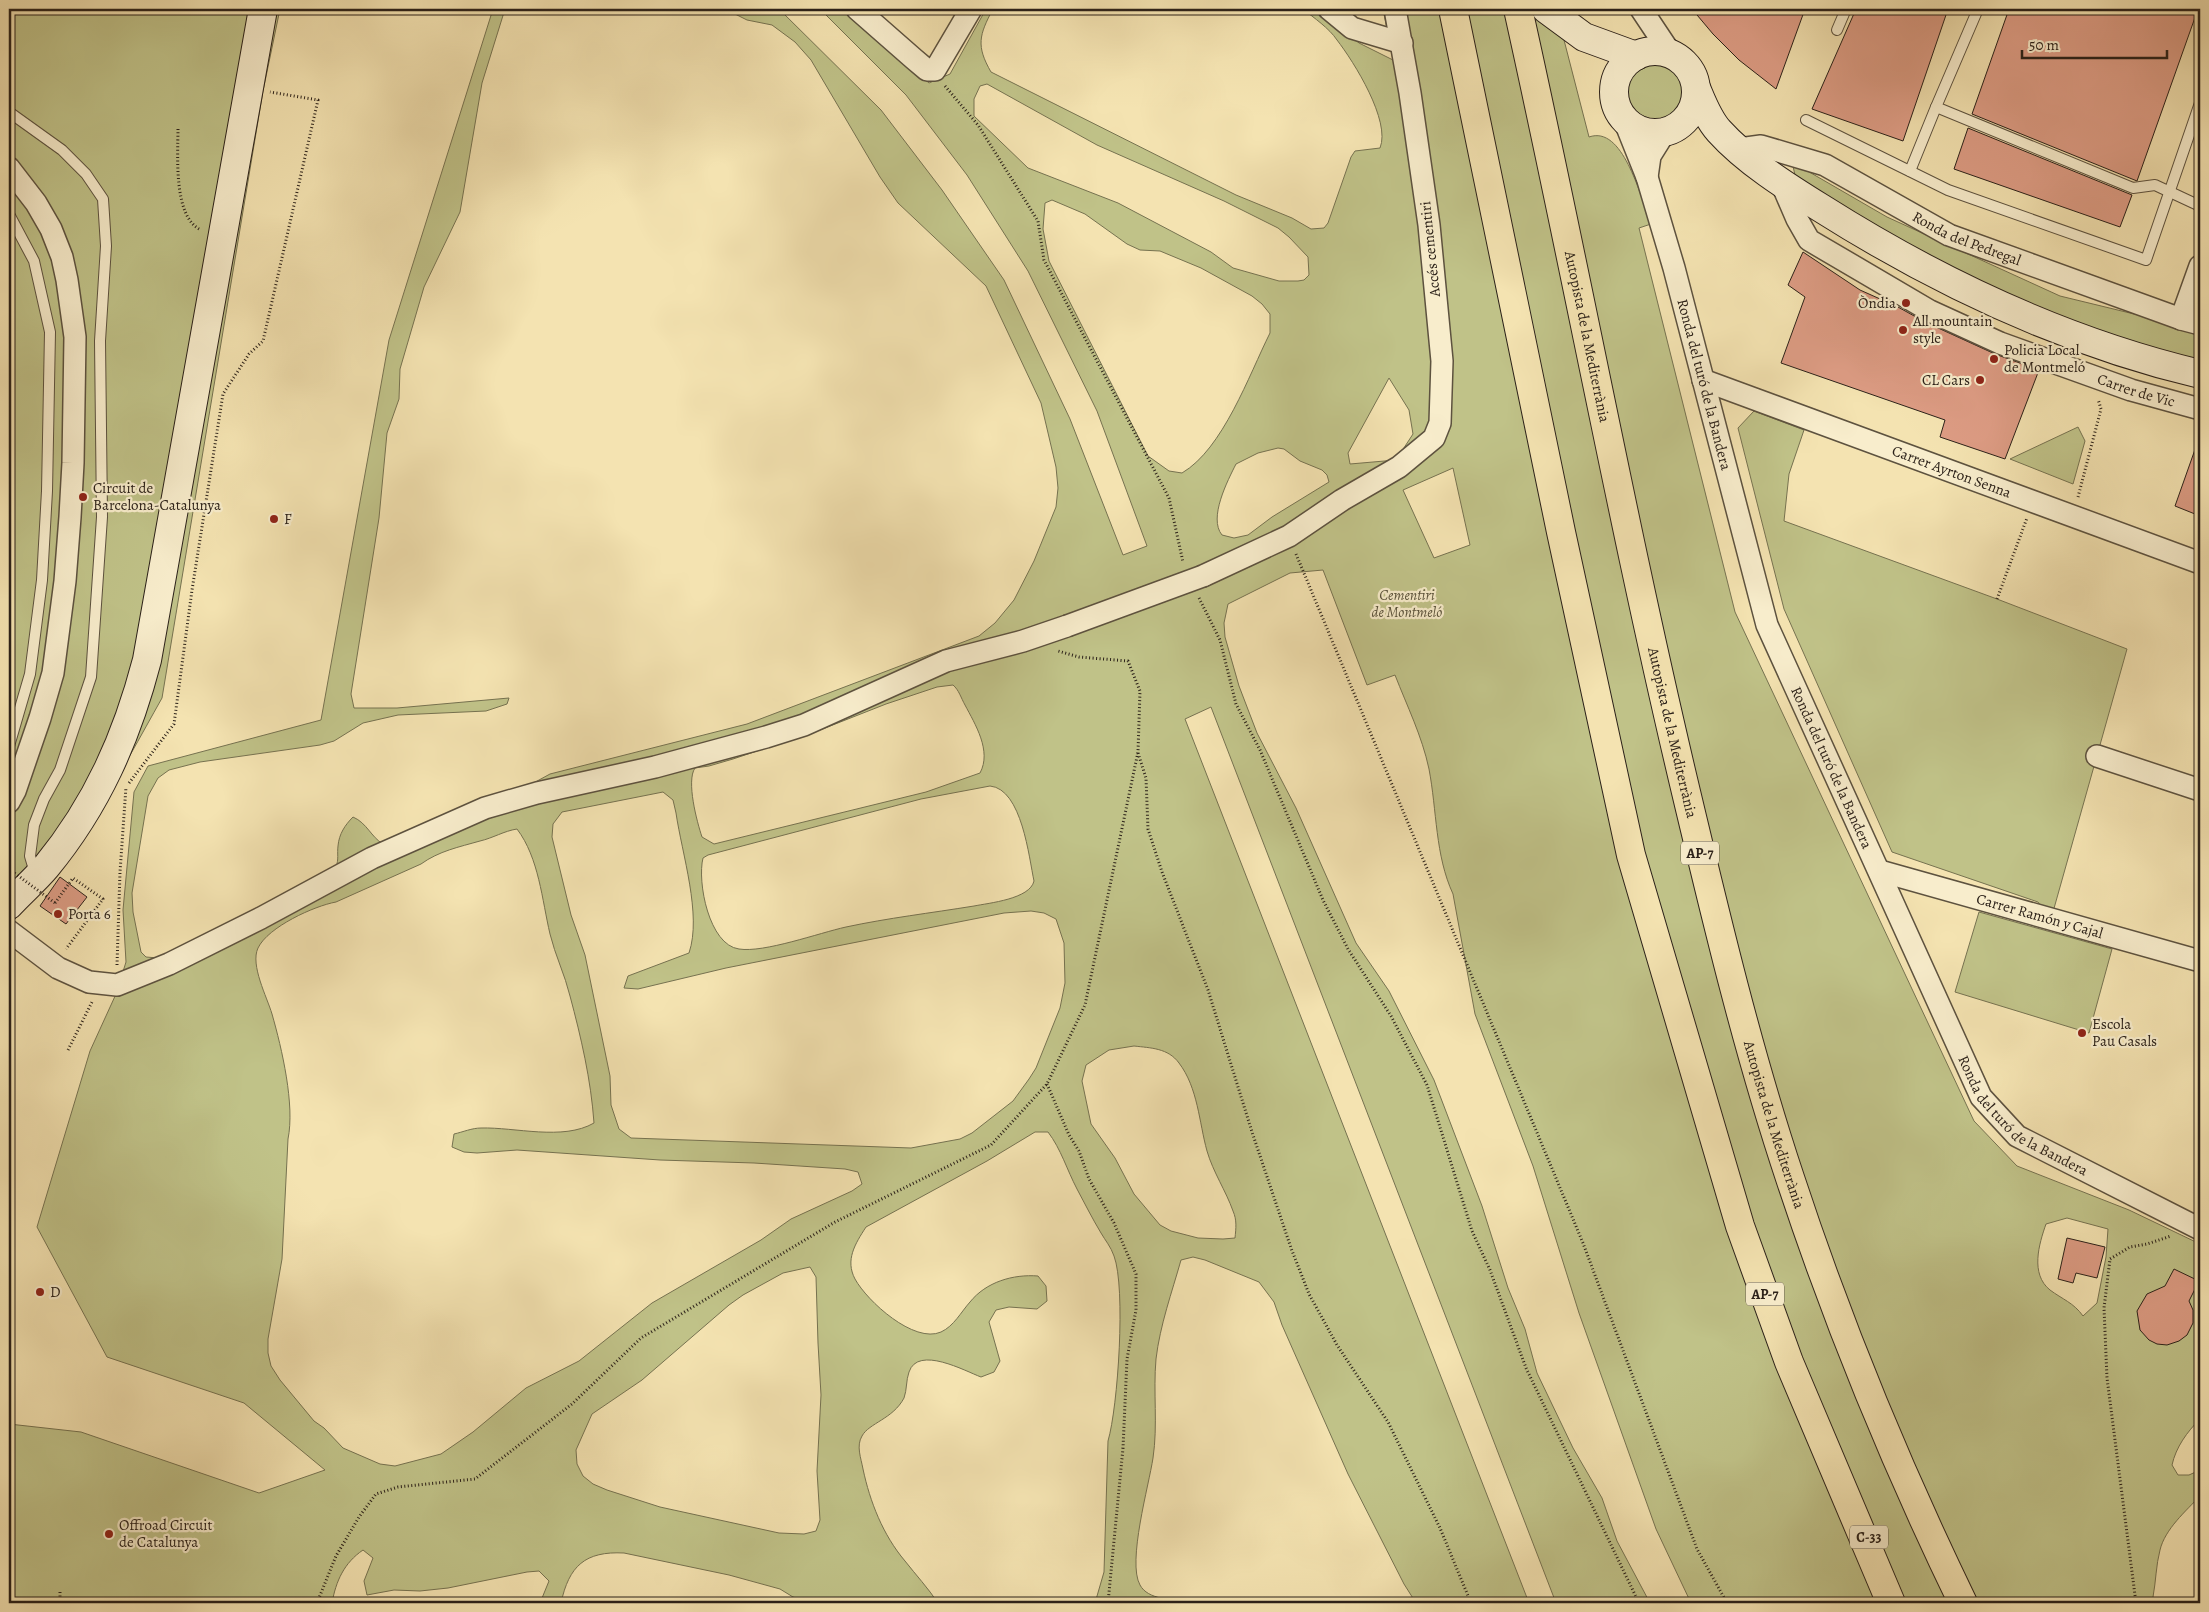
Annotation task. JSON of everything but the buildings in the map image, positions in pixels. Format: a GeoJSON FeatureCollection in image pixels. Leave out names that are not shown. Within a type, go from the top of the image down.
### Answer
{"type":"FeatureCollection","features":[{"type":"Feature","properties":{"kind":"highway","name":"Autopista de la Mediterrània"},"geometry":{"type":"LineString","coordinates":[[1518,9],[1641,598],[1699,847],[1758,1074],[1822,1274],[1912,1494],[1963,1603]]}},
{"type":"Feature","properties":{"kind":"highway","name":"AP-7"},"geometry":{"type":"LineString","coordinates":[[1454,14],[1630,855],[1740,1226],[1789,1362],[1891,1603]]}},
{"type":"Feature","properties":{"kind":"highway","name":"C-33"},"geometry":{"type":"LineString","coordinates":[[1834,1471],[1904,1603]]}},
{"type":"Feature","properties":{"kind":"street"},"geometry":{"type":"LineString","coordinates":[[9,905],[36,877],[72,832],[99,788],[124,736],[138,696],[147,660],[262,9]]}},
{"type":"Feature","properties":{"kind":"street"},"geometry":{"type":"LineString","coordinates":[[857,9],[927,70],[935,70],[971,9]]}},
{"type":"Feature","properties":{"kind":"street"},"geometry":{"type":"LineString","coordinates":[[1329,9],[1352,28],[1402,43]]}},
{"type":"Feature","properties":{"kind":"street","name":"Accés cementiri"},"geometry":{"type":"LineString","coordinates":[[110,984],[169,964],[261,918],[372,858],[485,808],[537,793],[655,767],[766,737],[804,725],[946,661],[1023,641],[1067,626],[1289,536],[1342,500],[1399,466],[1434,438],[1440,423],[1442,362],[1429,225],[1402,43],[1395,9]]}},
{"type":"Feature","properties":{"kind":"street"},"geometry":{"type":"LineString","coordinates":[[1640,9],[1671,54],[1688,67],[1696,88],[1694,107],[1687,118],[1671,129]]}},
{"type":"Feature","properties":{"kind":"street"},"geometry":{"type":"LineString","coordinates":[[1638,55],[1642,23],[1640,9]]}},
{"type":"Feature","properties":{"kind":"street"},"geometry":{"type":"LineString","coordinates":[[1555,10],[1584,37],[1615,89]]}},
{"type":"Feature","properties":{"kind":"street"},"geometry":{"type":"LineString","coordinates":[[1584,37],[1638,55]]}},
{"type":"Feature","properties":{"kind":"street"},"geometry":{"type":"LineString","coordinates":[[1671,54],[1656,51],[1638,55],[1621,70],[1615,89],[1616,104],[1623,117],[1639,129],[1652,133],[1698,126],[1718,130]]}},
{"type":"Feature","properties":{"kind":"street","name":"Carrer de Vic"},"geometry":{"type":"LineString","coordinates":[[1696,88],[1718,130],[1739,150],[1781,182],[1858,232],[1926,270],[1982,298],[2102,345],[2200,374]]}},
{"type":"Feature","properties":{"kind":"street","name":"Ronda del turó de la Bandera"},"geometry":{"type":"LineString","coordinates":[[1623,117],[1647,177],[1674,268],[1767,624],[1981,1097],[2017,1136],[2198,1228]]}},
{"type":"Feature","properties":{"kind":"street","name":"Ronda del turó de la Bandera"},"geometry":{"type":"LineString","coordinates":[[1647,177],[1650,156],[1671,129]]}},
{"type":"Feature","properties":{"kind":"street","name":"Ronda del Pedregal"},"geometry":{"type":"LineString","coordinates":[[1739,150],[1761,146],[1825,165],[1949,236],[2191,322]]}},
{"type":"Feature","properties":{"kind":"street"},"geometry":{"type":"LineString","coordinates":[[9,168],[36,202],[51,229],[62,257],[68,280],[75,337],[71,508],[65,581],[53,673],[40,718],[15,791],[9,802]]}},
{"type":"Feature","properties":{"kind":"street","name":"Carrer de Vic"},"geometry":{"type":"LineString","coordinates":[[1781,182],[1809,240],[1930,311],[2009,346],[2132,390],[2200,409]]}},
{"type":"Feature","properties":{"kind":"street"},"geometry":{"type":"LineString","coordinates":[[2191,322],[2200,266]]}},
{"type":"Feature","properties":{"kind":"street","name":"Carrer Ayrton Senna"},"geometry":{"type":"LineString","coordinates":[[1703,380],[2200,563]]}},
{"type":"Feature","properties":{"kind":"street"},"geometry":{"type":"LineString","coordinates":[[2097,756],[2200,790]]}},
{"type":"Feature","properties":{"kind":"street","name":"Carrer Ramón y Cajal"},"geometry":{"type":"LineString","coordinates":[[1880,871],[2200,961]]}},
{"type":"Feature","properties":{"kind":"street"},"geometry":{"type":"LineString","coordinates":[[9,931],[53,965],[89,982],[110,984]]}},
{"type":"Feature","properties":{"kind":"lane"},"geometry":{"type":"LineString","coordinates":[[1837,30],[1846,9]]}},
{"type":"Feature","properties":{"kind":"lane"},"geometry":{"type":"LineString","coordinates":[[1910,171],[1978,9]]}},
{"type":"Feature","properties":{"kind":"lane"},"geometry":{"type":"LineString","coordinates":[[1806,120],[1948,190],[2146,260],[2200,103]]}},
{"type":"Feature","properties":{"kind":"lane"},"geometry":{"type":"LineString","coordinates":[[1936,107],[2134,188],[2155,185],[2200,206]]}},
{"type":"Feature","properties":{"kind":"lane"},"geometry":{"type":"LineString","coordinates":[[9,112],[62,150],[86,174],[103,199],[106,246],[100,340],[102,517],[91,678],[60,770],[34,825],[30,856],[36,877]]}},
{"type":"Feature","properties":{"kind":"lane"},"geometry":{"type":"LineString","coordinates":[[9,214],[34,261],[50,332],[47,482],[42,580],[30,674],[9,746]]}},
{"type":"Feature","properties":{"kind":"path"},"geometry":{"type":"LineString","coordinates":[[935,70],[939,78],[978,125],[1038,221],[1044,260],[1169,498],[1194,574]]}},
{"type":"Feature","properties":{"kind":"path"},"geometry":{"type":"LineString","coordinates":[[68,1050],[110,984],[120,890],[126,786],[174,724],[192,590],[223,394],[249,354],[263,340],[318,100],[263,91]]}},
{"type":"Feature","properties":{"kind":"path"},"geometry":{"type":"LineString","coordinates":[[178,129],[178,179],[183,205],[193,226],[206,232]]}},
{"type":"Feature","properties":{"kind":"path"},"geometry":{"type":"LineString","coordinates":[[2072,516],[2101,409],[2096,393]]}},
{"type":"Feature","properties":{"kind":"path"},"geometry":{"type":"LineString","coordinates":[[1997,598],[2034,502]]}},
{"type":"Feature","properties":{"kind":"path"},"geometry":{"type":"LineString","coordinates":[[1289,536],[1583,1244],[1697,1549],[1727,1603]]}},
{"type":"Feature","properties":{"kind":"path"},"geometry":{"type":"LineString","coordinates":[[1198,597],[1220,640],[1236,704],[1260,750],[1323,900],[1348,949],[1391,1016],[1428,1085],[1472,1231],[1490,1270],[1526,1368],[1639,1603]]}},
{"type":"Feature","properties":{"kind":"path"},"geometry":{"type":"LineString","coordinates":[[317,1603],[336,1556],[359,1517],[376,1494],[398,1487],[475,1479],[572,1404],[641,1338],[836,1222],[991,1145],[1047,1084],[1085,1004],[1138,752],[1140,691],[1128,661],[1079,657],[1023,641]]}},
{"type":"Feature","properties":{"kind":"path"},"geometry":{"type":"LineString","coordinates":[[1138,752],[1146,778],[1148,829],[1162,872],[1208,990],[1252,1132],[1306,1285],[1337,1345],[1388,1422],[1440,1528],[1471,1603]]}},
{"type":"Feature","properties":{"kind":"path"},"geometry":{"type":"LineString","coordinates":[[121,782],[126,786]]}},
{"type":"Feature","properties":{"kind":"path"},"geometry":{"type":"LineString","coordinates":[[9,870],[55,903],[73,878],[103,899],[53,965]]}},
{"type":"Feature","properties":{"kind":"path"},"geometry":{"type":"LineString","coordinates":[[1047,1084],[1069,1135],[1079,1151],[1089,1179],[1114,1223],[1136,1274],[1136,1310],[1127,1359],[1124,1448],[1108,1603]]}},
{"type":"Feature","properties":{"kind":"path"},"geometry":{"type":"LineString","coordinates":[[2136,1603],[2107,1378],[2104,1308],[2110,1259],[2130,1247],[2147,1244],[2198,1228]]}},
{"type":"Feature","properties":{"kind":"path"},"geometry":{"type":"LineString","coordinates":[[60,1592],[60,1603]]}},
{"type":"Feature","properties":{"kind":"green space","name":"Circuit de Barcelona-Catalunya"},"geometry":{"type":"Polygon","coordinates":[[[9,9],[280,9],[263,91],[162,698],[93,818],[74,847],[32,901],[9,925],[9,9]]]}},
{"type":"Feature","properties":{"kind":"green space","name":"Cementiri de Montmeló"},"geometry":{"type":"Polygon","coordinates":[[[493,9],[505,9],[482,83],[460,212],[424,287],[400,369],[399,399],[387,433],[379,518],[351,694],[354,708],[397,708],[509,698],[507,704],[486,711],[398,715],[363,723],[334,741],[320,745],[200,762],[169,770],[158,778],[148,796],[132,893],[133,912],[141,952],[146,957],[158,958],[178,954],[336,867],[341,834],[353,817],[362,823],[383,844],[528,786],[550,774],[747,724],[979,636],[995,623],[1014,600],[1034,561],[1056,507],[1058,488],[1056,467],[1041,403],[986,286],[898,203],[880,177],[811,60],[795,42],[772,25],[747,20],[725,9],[779,9],[881,110],[942,190],[1004,280],[1070,419],[1123,555],[1147,546],[1097,411],[1028,271],[967,175],[906,95],[820,9],[842,9],[929,83],[950,74],[986,9],[993,9],[981,40],[983,55],[991,72],[1236,195],[1292,218],[1311,229],[1324,228],[1328,223],[1351,157],[1355,151],[1380,148],[1382,137],[1376,108],[1352,62],[1330,31],[1303,9],[1318,9],[1359,43],[1393,60],[1383,9],[1556,9],[1589,137],[1601,136],[1611,141],[1620,151],[1635,179],[1650,218],[1651,224],[1639,228],[1735,612],[1974,1121],[2017,1166],[2129,1210],[2200,1244],[2200,1419],[2183,1440],[2176,1452],[2172,1465],[2178,1475],[2189,1475],[2200,1470],[2200,1496],[2177,1521],[2163,1542],[2158,1561],[2153,1597],[2155,1603],[1691,1603],[1656,1529],[1579,1313],[1533,1166],[1475,1014],[1453,894],[1443,864],[1429,769],[1418,733],[1395,675],[1367,685],[1323,570],[1290,573],[1228,604],[1224,623],[1225,637],[1239,686],[1257,733],[1296,808],[1356,943],[1389,991],[1434,1080],[1482,1206],[1508,1288],[1525,1329],[1537,1373],[1573,1448],[1602,1498],[1617,1541],[1650,1603],[1556,1603],[1211,707],[1185,719],[1529,1603],[1416,1603],[1404,1584],[1348,1474],[1282,1325],[1274,1302],[1259,1282],[1193,1257],[1181,1260],[1160,1334],[1155,1371],[1153,1458],[1140,1523],[1136,1559],[1137,1574],[1140,1585],[1144,1590],[1154,1596],[1188,1603],[1095,1603],[1104,1572],[1108,1441],[1115,1402],[1119,1348],[1120,1294],[1118,1272],[1114,1256],[1073,1182],[1053,1139],[1048,1132],[1035,1132],[987,1161],[866,1227],[855,1246],[851,1259],[852,1272],[855,1279],[880,1309],[905,1326],[918,1332],[930,1334],[941,1332],[954,1323],[976,1295],[992,1284],[1019,1276],[1038,1276],[1046,1286],[1047,1301],[1037,1309],[1009,1307],[996,1310],[989,1322],[1000,1361],[994,1372],[981,1377],[954,1366],[932,1360],[914,1364],[907,1378],[904,1398],[894,1411],[865,1431],[860,1440],[859,1452],[869,1494],[878,1518],[897,1551],[938,1603],[814,1603],[793,1597],[780,1589],[729,1575],[624,1553],[599,1555],[581,1563],[569,1579],[561,1603],[540,1603],[549,1581],[539,1571],[448,1588],[420,1591],[394,1590],[367,1595],[364,1581],[373,1558],[363,1550],[356,1555],[342,1573],[332,1603],[9,1603],[9,1424],[81,1432],[259,1493],[325,1470],[244,1403],[107,1357],[37,1227],[90,1051],[116,994],[126,962],[123,910],[134,792],[148,766],[321,720],[389,340],[493,9]],[[987,84],[980,86],[974,99],[974,116],[1028,168],[1118,203],[1211,252],[1233,268],[1279,281],[1304,280],[1309,275],[1308,257],[1278,228],[1224,201],[1097,145],[987,84]],[[1052,200],[1045,203],[1043,229],[1049,261],[1148,456],[1169,471],[1182,473],[1197,462],[1210,447],[1234,410],[1270,333],[1270,314],[1252,296],[1201,268],[1160,251],[1140,250],[1127,244],[1085,214],[1052,200]],[[1389,378],[1348,453],[1350,464],[1396,460],[1413,434],[1409,410],[1389,378]],[[1278,448],[1258,453],[1236,464],[1224,489],[1218,509],[1218,528],[1222,535],[1234,538],[1248,535],[1272,517],[1329,482],[1327,475],[1322,470],[1300,461],[1284,449],[1278,448]],[[1453,468],[1403,490],[1434,558],[1470,545],[1453,468]],[[953,685],[937,687],[886,704],[820,730],[733,759],[695,768],[692,792],[702,837],[714,844],[926,792],[980,773],[983,765],[984,756],[981,738],[960,694],[953,685]],[[990,786],[921,799],[708,855],[703,858],[702,882],[704,896],[713,925],[729,945],[739,949],[762,948],[862,924],[999,902],[1025,892],[1034,881],[1017,811],[1010,799],[1001,790],[990,786]],[[663,792],[562,812],[553,824],[552,837],[571,915],[585,955],[610,1076],[611,1105],[619,1129],[631,1138],[911,1148],[960,1139],[972,1133],[1013,1101],[1036,1068],[1060,1008],[1065,983],[1064,943],[1056,919],[1044,913],[1031,911],[1004,913],[726,968],[638,989],[624,988],[628,976],[689,953],[692,938],[692,903],[673,800],[663,792]],[[517,829],[442,853],[336,902],[304,913],[281,925],[263,940],[256,955],[260,981],[280,1044],[290,1110],[282,1259],[268,1339],[268,1353],[271,1366],[280,1380],[314,1421],[324,1428],[343,1448],[380,1464],[395,1466],[441,1454],[473,1432],[526,1388],[579,1361],[652,1303],[761,1240],[791,1219],[852,1191],[862,1184],[858,1172],[845,1169],[754,1163],[660,1160],[517,1150],[477,1153],[464,1152],[452,1147],[454,1134],[474,1129],[494,1128],[554,1132],[582,1128],[594,1123],[591,1091],[582,1043],[568,988],[550,934],[535,866],[517,829]],[[1134,1046],[1109,1050],[1086,1065],[1082,1081],[1091,1124],[1115,1158],[1134,1194],[1160,1225],[1171,1231],[1198,1238],[1235,1238],[1236,1224],[1234,1214],[1210,1159],[1194,1094],[1185,1073],[1175,1058],[1170,1054],[1147,1047],[1134,1046]],[[2067,1218],[2046,1224],[2038,1258],[2040,1276],[2050,1290],[2076,1308],[2083,1316],[2097,1303],[2106,1257],[2108,1229],[2067,1218]],[[810,1267],[783,1273],[729,1305],[642,1380],[592,1414],[576,1450],[577,1464],[583,1476],[593,1484],[660,1507],[779,1533],[804,1534],[816,1531],[820,1520],[817,1471],[821,1395],[816,1277],[810,1267]]]}},
{"type":"Feature","properties":{"kind":"green space"},"geometry":{"type":"Polygon","coordinates":[[[1656,61],[1667,63],[1680,74],[1685,90],[1683,101],[1672,114],[1656,119],[1645,117],[1632,106],[1627,90],[1629,79],[1640,66],[1656,61]]]}},
{"type":"Feature","properties":{"kind":"green space"},"geometry":{"type":"Polygon","coordinates":[[[1792,162],[1887,217],[2060,296],[2200,330],[2200,360],[2115,338],[1920,263],[1798,188],[1792,162]]]}},
{"type":"Feature","properties":{"kind":"green space"},"geometry":{"type":"Polygon","coordinates":[[[1754,411],[1804,430],[1789,474],[1784,521],[2127,649],[2051,919],[2038,902],[1892,852],[1784,609],[1738,428],[1754,411]]]}},
{"type":"Feature","properties":{"kind":"green space"},"geometry":{"type":"Polygon","coordinates":[[[2078,427],[2085,441],[2073,484],[2010,459],[2078,427]]]}},
{"type":"Feature","properties":{"kind":"green space"},"geometry":{"type":"Polygon","coordinates":[[[1979,912],[2112,949],[2089,1033],[1955,992],[1979,912]]]}},
{"type":"Feature","properties":{"kind":"place","name":"Òndia"},"geometry":{"type":"Point","coordinates":[1906,303]}},
{"type":"Feature","properties":{"kind":"place","name":"All mountain style"},"geometry":{"type":"Point","coordinates":[1903,330]}},
{"type":"Feature","properties":{"kind":"place","name":"Policia Local de Montmeló"},"geometry":{"type":"Point","coordinates":[1994,359]}},
{"type":"Feature","properties":{"kind":"place","name":"CL Cars"},"geometry":{"type":"Point","coordinates":[1980,380]}},
{"type":"Feature","properties":{"kind":"place","name":"Circuit de Barcelona-Catalunya"},"geometry":{"type":"Point","coordinates":[83,497]}},
{"type":"Feature","properties":{"kind":"place","name":"F"},"geometry":{"type":"Point","coordinates":[274,519]}},
{"type":"Feature","properties":{"kind":"place","name":"Porta 6"},"geometry":{"type":"Point","coordinates":[58,914]}},
{"type":"Feature","properties":{"kind":"place","name":"Escola Pau Casals"},"geometry":{"type":"Point","coordinates":[2082,1033]}},
{"type":"Feature","properties":{"kind":"place","name":"D"},"geometry":{"type":"Point","coordinates":[40,1292]}},
{"type":"Feature","properties":{"kind":"place","name":"Offroad Circuit de Catalunya"},"geometry":{"type":"Point","coordinates":[109,1534]}}]}
